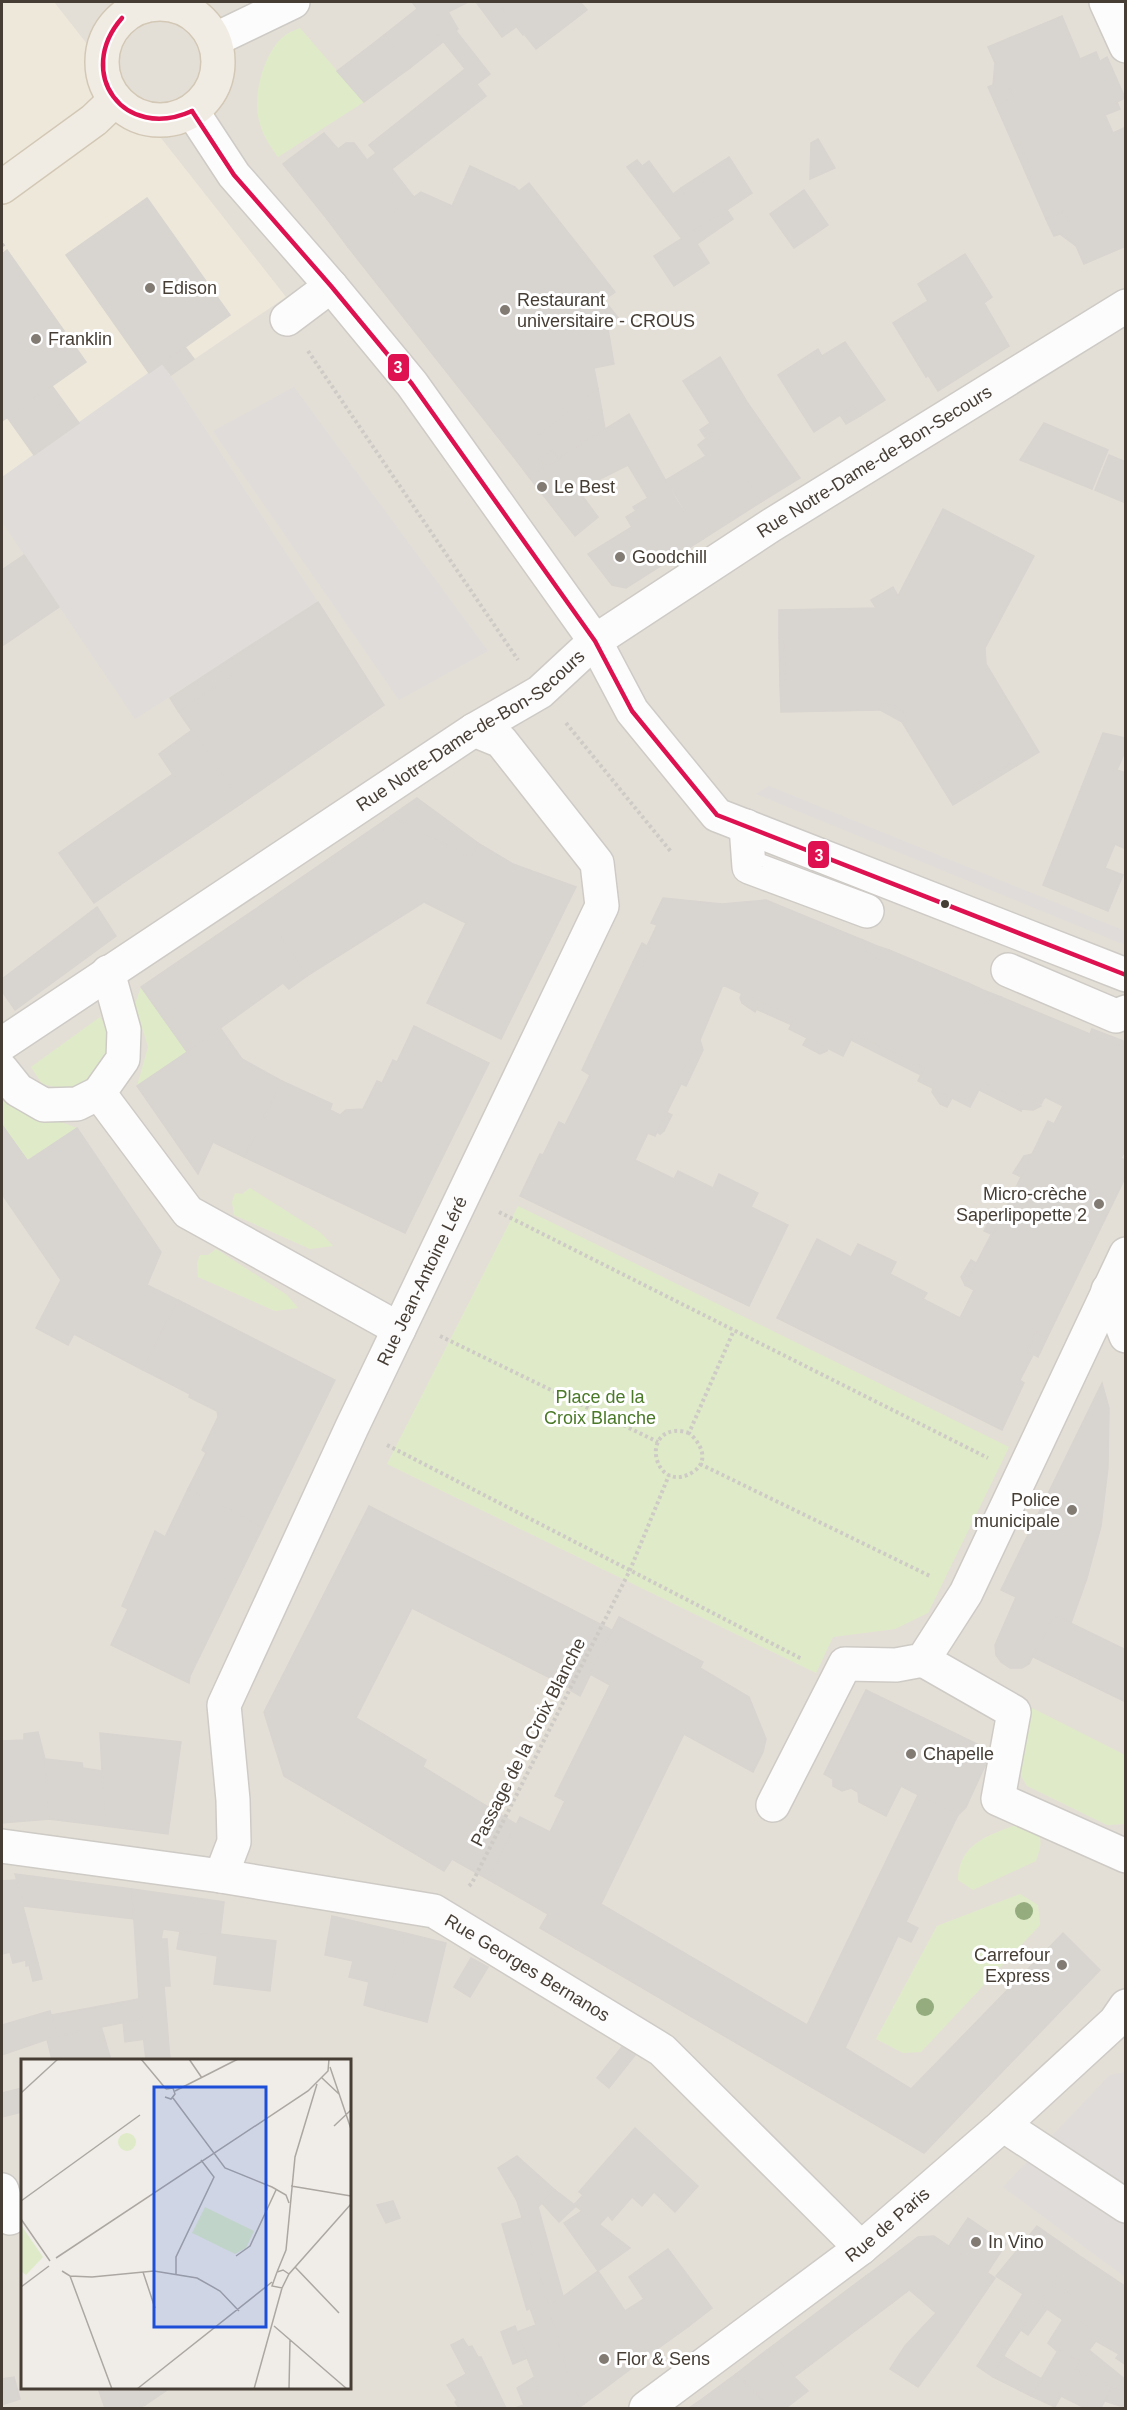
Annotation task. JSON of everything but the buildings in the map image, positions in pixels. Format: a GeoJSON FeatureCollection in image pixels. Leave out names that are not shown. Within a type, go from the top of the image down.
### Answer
{"type":"FeatureCollection","features":[{"type":"Feature","properties":{"kind":"main road"},"geometry":{"type":"LineString","coordinates":[[155,4],[174,5],[191,12],[205,24],[214,40],[219,55],[216,79],[205,101],[192,111],[172,119],[152,120],[132,113],[115,100],[104,80],[101,57],[108,35],[112,10],[155,4]]}},
{"type":"Feature","properties":{"kind":"main road"},"geometry":{"type":"LineString","coordinates":[[2,187],[94,120],[115,100]]}},
{"type":"Feature","properties":{"kind":"street"},"geometry":{"type":"LineString","coordinates":[[214,40],[293,2]]}},
{"type":"Feature","properties":{"kind":"street"},"geometry":{"type":"LineString","coordinates":[[1106,2],[1125,46]]}},
{"type":"Feature","properties":{"kind":"street"},"geometry":{"type":"LineString","coordinates":[[192,111],[234,175],[332,286],[412,384],[595,641],[632,711],[717,815],[1125,975]]}},
{"type":"Feature","properties":{"kind":"street"},"geometry":{"type":"LineString","coordinates":[[287,319],[332,286]]}},
{"type":"Feature","properties":{"kind":"street","name":"Rue Notre-Dame-de-Bon-Secours"},"geometry":{"type":"LineString","coordinates":[[2,1044],[474,730],[540,692],[595,641],[770,526],[1125,306]]}},
{"type":"Feature","properties":{"kind":"street","name":"Rue Jean-Antoine Léré"},"geometry":{"type":"LineString","coordinates":[[222,1876],[234,1842],[233,1800],[224,1705],[401,1323],[602,906],[597,863],[501,741],[474,730]]}},
{"type":"Feature","properties":{"kind":"street"},"geometry":{"type":"LineString","coordinates":[[746,826],[749,867],[867,911]]}},
{"type":"Feature","properties":{"kind":"street"},"geometry":{"type":"LineString","coordinates":[[1008,970],[1116,1016],[1125,1012]]}},
{"type":"Feature","properties":{"kind":"street"},"geometry":{"type":"LineString","coordinates":[[2,1070],[18,1090],[44,1105],[77,1104],[99,1093],[123,1059],[124,1030],[108,972]]}},
{"type":"Feature","properties":{"kind":"street"},"geometry":{"type":"LineString","coordinates":[[99,1093],[188,1212],[401,1323]]}},
{"type":"Feature","properties":{"kind":"street"},"geometry":{"type":"LineString","coordinates":[[923,1660],[966,1593],[1125,1254]]}},
{"type":"Feature","properties":{"kind":"street"},"geometry":{"type":"LineString","coordinates":[[1108,1290],[1125,1336]]}},
{"type":"Feature","properties":{"kind":"street"},"geometry":{"type":"LineString","coordinates":[[773,1804],[844,1664],[896,1665],[923,1660],[1014,1713],[998,1799],[1125,1856]]}},
{"type":"Feature","properties":{"kind":"street","name":"Rue Georges Bernanos"},"geometry":{"type":"LineString","coordinates":[[2,1846],[222,1876],[434,1911],[662,2050],[861,2248]]}},
{"type":"Feature","properties":{"kind":"street","name":"Rue de Paris"},"geometry":{"type":"LineString","coordinates":[[646,2409],[861,2248],[1003,2125],[1122,2016]]}},
{"type":"Feature","properties":{"kind":"street"},"geometry":{"type":"LineString","coordinates":[[1003,2125],[1125,2206]]}},
{"type":"Feature","properties":{"kind":"path"},"geometry":{"type":"LineString","coordinates":[[2,244],[4,247],[2,249]]}},
{"type":"Feature","properties":{"kind":"path"},"geometry":{"type":"LineString","coordinates":[[287,319],[540,692],[672,853]]}},
{"type":"Feature","properties":{"kind":"path"},"geometry":{"type":"LineString","coordinates":[[463,1194],[1020,1474]]}},
{"type":"Feature","properties":{"kind":"path"},"geometry":{"type":"LineString","coordinates":[[401,1323],[658,1442]]}},
{"type":"Feature","properties":{"kind":"path"},"geometry":{"type":"LineString","coordinates":[[689,1433],[734,1330]]}},
{"type":"Feature","properties":{"kind":"path"},"geometry":{"type":"LineString","coordinates":[[352,1427],[630,1570],[834,1684]]}},
{"type":"Feature","properties":{"kind":"path"},"geometry":{"type":"LineString","coordinates":[[675,1431],[689,1433],[699,1442],[702,1454],[700,1464],[694,1472],[680,1478],[669,1475],[657,1464],[655,1449],[658,1442],[665,1434],[675,1431]]}},
{"type":"Feature","properties":{"kind":"path"},"geometry":{"type":"LineString","coordinates":[[700,1464],[966,1593]]}},
{"type":"Feature","properties":{"kind":"path","name":"Passage de la Croix Blanche"},"geometry":{"type":"LineString","coordinates":[[434,1911],[472,1883],[630,1570],[669,1475]]}},
{"type":"Feature","properties":{"kind":"shaded area"},"geometry":{"type":"Polygon","coordinates":[[[2,2],[1125,2],[1125,2408],[2,2408],[2,2]]]}},
{"type":"Feature","properties":{"kind":"shaded area"},"geometry":{"type":"Polygon","coordinates":[[[2,2],[54,2],[286,297],[171,375],[2,477],[2,2]]]}},
{"type":"Feature","properties":{"kind":"shaded area"},"geometry":{"type":"Polygon","coordinates":[[[162,363],[318,602],[135,719],[2,522],[2,477],[162,363]]]}},
{"type":"Feature","properties":{"kind":"shaded area"},"geometry":{"type":"Polygon","coordinates":[[[294,387],[488,651],[399,700],[213,431],[294,387]]]}},
{"type":"Feature","properties":{"kind":"shaded area"},"geometry":{"type":"Polygon","coordinates":[[[769,786],[1125,931],[1125,945],[756,794],[769,786]]]}},
{"type":"Feature","properties":{"kind":"shaded area"},"geometry":{"type":"Polygon","coordinates":[[[1125,2072],[1125,2277],[1003,2187],[1110,2075],[1125,2072]]]}},
{"type":"Feature","properties":{"kind":"green space"},"geometry":{"type":"Polygon","coordinates":[[[300,28],[364,102],[278,157],[265,137],[260,124],[257,101],[259,88],[266,62],[272,51],[287,34],[300,28]]]}},
{"type":"Feature","properties":{"kind":"green space"},"geometry":{"type":"Polygon","coordinates":[[[141,987],[187,1052],[137,1086],[148,1047],[135,1004],[141,987]]]}},
{"type":"Feature","properties":{"kind":"green space"},"geometry":{"type":"Polygon","coordinates":[[[100,1017],[116,1041],[105,1069],[73,1091],[42,1084],[31,1067],[100,1017]]]}},
{"type":"Feature","properties":{"kind":"green space"},"geometry":{"type":"Polygon","coordinates":[[[2,1091],[37,1113],[77,1128],[27,1160],[2,1125],[2,1091]]]}},
{"type":"Feature","properties":{"kind":"green space"},"geometry":{"type":"Polygon","coordinates":[[[250,1188],[321,1233],[333,1246],[310,1249],[234,1215],[232,1202],[235,1193],[242,1194],[250,1188]]]}},
{"type":"Feature","properties":{"kind":"green space","name":"Place de la Croix Blanche"},"geometry":{"type":"Polygon","coordinates":[[[518,1206],[1009,1447],[928,1613],[895,1629],[833,1637],[816,1673],[387,1464],[518,1206]]]}},
{"type":"Feature","properties":{"kind":"green space"},"geometry":{"type":"Polygon","coordinates":[[[216,1249],[287,1295],[298,1308],[275,1311],[198,1277],[197,1263],[200,1255],[208,1255],[216,1249]]]}},
{"type":"Feature","properties":{"kind":"green space"},"geometry":{"type":"Polygon","coordinates":[[[1032,1708],[1125,1755],[1125,1824],[1107,1825],[1027,1786],[1015,1766],[1015,1743],[1032,1708]]]}},
{"type":"Feature","properties":{"kind":"green space"},"geometry":{"type":"Polygon","coordinates":[[[1023,1822],[1035,1830],[1040,1838],[1036,1861],[973,1890],[958,1880],[964,1856],[971,1848],[989,1836],[1023,1822]]]}},
{"type":"Feature","properties":{"kind":"green space"},"geometry":{"type":"Polygon","coordinates":[[[1020,1894],[1038,1905],[1040,1925],[921,2052],[903,2053],[876,2039],[937,1926],[1020,1894]]]}},
{"type":"Feature","properties":{"kind":"transit line","name":"3"},"geometry":{"type":"LineString","coordinates":[[122,18],[108,39],[103,60],[105,80],[113,97],[127,110],[146,117],[168,118],[192,111]]}},
{"type":"Feature","properties":{"kind":"transit line","name":"3"},"geometry":{"type":"LineString","coordinates":[[192,111],[234,175],[331,286],[412,384],[595,641],[632,711],[717,815],[1126,975]]}},
{"type":"Feature","properties":{"kind":"place","name":"Edison"},"geometry":{"type":"Point","coordinates":[150,288]}},
{"type":"Feature","properties":{"kind":"place","name":"Restaurant universitaire - CROUS"},"geometry":{"type":"Point","coordinates":[505,310]}},
{"type":"Feature","properties":{"kind":"place","name":"Franklin"},"geometry":{"type":"Point","coordinates":[36,339]}},
{"type":"Feature","properties":{"kind":"place","name":"Le Best"},"geometry":{"type":"Point","coordinates":[542,487]}},
{"type":"Feature","properties":{"kind":"place","name":"Goodchill"},"geometry":{"type":"Point","coordinates":[620,557]}},
{"type":"Feature","properties":{"kind":"place","name":"Micro-crèche Saperlipopette 2"},"geometry":{"type":"Point","coordinates":[1099,1204]}},
{"type":"Feature","properties":{"kind":"place","name":"Police municipale"},"geometry":{"type":"Point","coordinates":[1072,1510]}},
{"type":"Feature","properties":{"kind":"place","name":"Chapelle"},"geometry":{"type":"Point","coordinates":[911,1754]}},
{"type":"Feature","properties":{"kind":"place","name":"Carrefour Express"},"geometry":{"type":"Point","coordinates":[1062,1965]}},
{"type":"Feature","properties":{"kind":"place","name":"In Vino"},"geometry":{"type":"Point","coordinates":[976,2242]}},
{"type":"Feature","properties":{"kind":"place","name":"Flor & Sens"},"geometry":{"type":"Point","coordinates":[604,2359]}}]}
